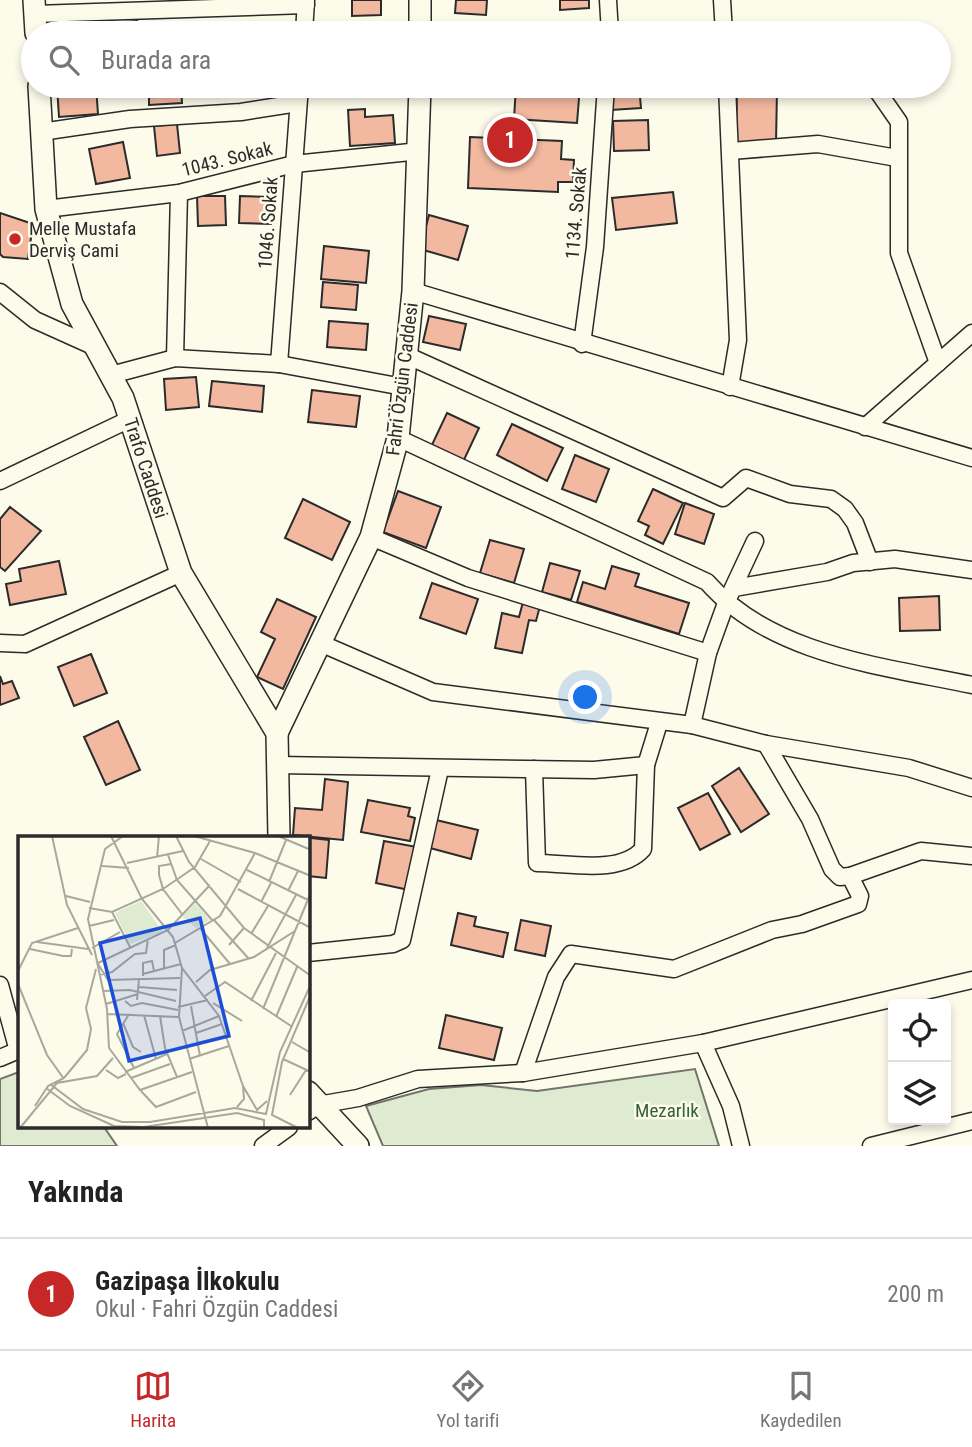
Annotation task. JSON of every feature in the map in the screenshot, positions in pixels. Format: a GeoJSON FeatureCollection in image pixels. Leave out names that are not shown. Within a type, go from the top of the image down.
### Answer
{"type":"FeatureCollection","features":[{"type":"Feature","properties":{"kind":"street"},"geometry":{"type":"LineString","coordinates":[[420,0],[420,21]]}},
{"type":"Feature","properties":{"kind":"street"},"geometry":{"type":"LineString","coordinates":[[608,0],[609,21]]}},
{"type":"Feature","properties":{"kind":"street"},"geometry":{"type":"LineString","coordinates":[[722,0],[723,21]]}},
{"type":"Feature","properties":{"kind":"street"},"geometry":{"type":"LineString","coordinates":[[35,16],[306,3],[305,21]]}},
{"type":"Feature","properties":{"kind":"street","name":"Trafo Caddesi"},"geometry":{"type":"LineString","coordinates":[[40,98],[46,209],[72,304],[111,375],[130,419],[181,573],[277,733],[279,836]]}},
{"type":"Feature","properties":{"kind":"street","name":"1046. Sokak"},"geometry":{"type":"LineString","coordinates":[[279,364],[299,98]]}},
{"type":"Feature","properties":{"kind":"street","name":"Fahri Özgün Caddesi"},"geometry":{"type":"LineString","coordinates":[[277,733],[371,537],[398,438],[413,291],[420,98]]}},
{"type":"Feature","properties":{"kind":"street","name":"1134. Sokak"},"geometry":{"type":"LineString","coordinates":[[582,344],[595,247],[605,98]]}},
{"type":"Feature","properties":{"kind":"street"},"geometry":{"type":"LineString","coordinates":[[728,98],[738,340],[730,387]]}},
{"type":"Feature","properties":{"kind":"street"},"geometry":{"type":"LineString","coordinates":[[882,98],[899,122],[899,253],[938,363]]}},
{"type":"Feature","properties":{"kind":"street"},"geometry":{"type":"LineString","coordinates":[[41,132],[130,119],[241,112],[298,103]]}},
{"type":"Feature","properties":{"kind":"street"},"geometry":{"type":"LineString","coordinates":[[731,150],[818,144],[897,158]]}},
{"type":"Feature","properties":{"kind":"street","name":"1043. Sokak"},"geometry":{"type":"LineString","coordinates":[[46,209],[179,193],[294,164],[420,151]]}},
{"type":"Feature","properties":{"kind":"street"},"geometry":{"type":"LineString","coordinates":[[175,358],[179,193]]}},
{"type":"Feature","properties":{"kind":"street"},"geometry":{"type":"LineString","coordinates":[[413,291],[582,344],[972,458]]}},
{"type":"Feature","properties":{"kind":"street"},"geometry":{"type":"LineString","coordinates":[[0,292],[35,320],[95,347]]}},
{"type":"Feature","properties":{"kind":"street"},"geometry":{"type":"LineString","coordinates":[[865,427],[972,333]]}},
{"type":"Feature","properties":{"kind":"street"},"geometry":{"type":"LineString","coordinates":[[406,355],[723,498],[746,478],[790,494],[831,499],[845,509],[855,523],[870,562]]}},
{"type":"Feature","properties":{"kind":"street"},"geometry":{"type":"LineString","coordinates":[[111,375],[175,358],[279,364],[403,387]]}},
{"type":"Feature","properties":{"kind":"street"},"geometry":{"type":"LineString","coordinates":[[0,481],[130,419]]}},
{"type":"Feature","properties":{"kind":"street"},"geometry":{"type":"LineString","coordinates":[[398,438],[707,582],[726,603],[799,644],[972,685]]}},
{"type":"Feature","properties":{"kind":"street"},"geometry":{"type":"LineString","coordinates":[[371,537],[468,578],[708,653]]}},
{"type":"Feature","properties":{"kind":"street"},"geometry":{"type":"LineString","coordinates":[[692,725],[708,653],[726,603],[755,541]]}},
{"type":"Feature","properties":{"kind":"street"},"geometry":{"type":"LineString","coordinates":[[734,588],[895,559],[972,570]]}},
{"type":"Feature","properties":{"kind":"street"},"geometry":{"type":"LineString","coordinates":[[0,642],[24,644],[181,573]]}},
{"type":"Feature","properties":{"kind":"street"},"geometry":{"type":"LineString","coordinates":[[320,643],[433,692],[659,723],[692,725],[766,744],[909,768],[972,788]]}},
{"type":"Feature","properties":{"kind":"street"},"geometry":{"type":"LineString","coordinates":[[534,769],[537,863],[619,864],[634,859],[643,849],[646,765],[659,723]]}},
{"type":"Feature","properties":{"kind":"street"},"geometry":{"type":"LineString","coordinates":[[766,744],[810,819],[832,869],[840,877],[850,876],[921,851],[972,856]]}},
{"type":"Feature","properties":{"kind":"street"},"geometry":{"type":"LineString","coordinates":[[278,765],[594,770],[646,765]]}},
{"type":"Feature","properties":{"kind":"street"},"geometry":{"type":"LineString","coordinates":[[310,953],[393,944],[402,940],[440,769]]}},
{"type":"Feature","properties":{"kind":"street"},"geometry":{"type":"LineString","coordinates":[[523,1073],[556,977],[571,954],[674,969],[772,930],[858,904],[860,896],[850,876]]}},
{"type":"Feature","properties":{"kind":"street"},"geometry":{"type":"LineString","coordinates":[[311,1103],[358,1098],[418,1079],[523,1073],[703,1043],[972,980]]}},
{"type":"Feature","properties":{"kind":"street"},"geometry":{"type":"LineString","coordinates":[[0,985],[18,1048]]}},
{"type":"Feature","properties":{"kind":"street"},"geometry":{"type":"LineString","coordinates":[[703,1043],[731,1106],[741,1146]]}},
{"type":"Feature","properties":{"kind":"street"},"geometry":{"type":"LineString","coordinates":[[0,1058],[18,1051]]}},
{"type":"Feature","properties":{"kind":"street"},"geometry":{"type":"LineString","coordinates":[[311,1103],[358,1146]]}},
{"type":"Feature","properties":{"kind":"street"},"geometry":{"type":"LineString","coordinates":[[871,1146],[972,1121]]}},
{"type":"Feature","properties":{"kind":"street"},"geometry":{"type":"LineString","coordinates":[[263,1146],[288,1128]]}},
{"type":"Feature","properties":{"kind":"green space","name":"Mezarlık"},"geometry":{"type":"Polygon","coordinates":[[[695,1069],[719,1146],[383,1146],[366,1106],[429,1089],[481,1085],[537,1091],[695,1069]]]}},
{"type":"Feature","properties":{"kind":"green space"},"geometry":{"type":"Polygon","coordinates":[[[18,1072],[18,1128],[105,1128],[117,1146],[0,1146],[0,1079],[18,1072]]]}},
{"type":"Feature","properties":{"kind":"building"},"geometry":{"type":"Polygon","coordinates":[[[352,0],[381,0],[381,15],[352,16],[352,0]]]}},
{"type":"Feature","properties":{"kind":"building"},"geometry":{"type":"Polygon","coordinates":[[[456,0],[487,0],[486,15],[455,13],[456,0]]]}},
{"type":"Feature","properties":{"kind":"building"},"geometry":{"type":"Polygon","coordinates":[[[560,0],[589,0],[589,8],[560,10],[560,0]]]}},
{"type":"Feature","properties":{"kind":"building"},"geometry":{"type":"Polygon","coordinates":[[[58,98],[97,98],[98,114],[59,117],[58,98]]]}},
{"type":"Feature","properties":{"kind":"building"},"geometry":{"type":"Polygon","coordinates":[[[149,98],[182,98],[182,103],[149,105],[149,98]]]}},
{"type":"Feature","properties":{"kind":"building"},"geometry":{"type":"Polygon","coordinates":[[[515,98],[579,98],[577,123],[514,119],[515,98]]]}},
{"type":"Feature","properties":{"kind":"building"},"geometry":{"type":"Polygon","coordinates":[[[610,98],[640,98],[641,108],[611,110],[610,98]]]}},
{"type":"Feature","properties":{"kind":"building"},"geometry":{"type":"Polygon","coordinates":[[[737,98],[777,98],[776,143],[736,143],[737,98]]]}},
{"type":"Feature","properties":{"kind":"building"},"geometry":{"type":"Polygon","coordinates":[[[365,109],[365,117],[393,115],[395,143],[350,146],[348,110],[365,109]]]}},
{"type":"Feature","properties":{"kind":"building"},"geometry":{"type":"Polygon","coordinates":[[[648,120],[649,150],[614,151],[613,121],[648,120]]]}},
{"type":"Feature","properties":{"kind":"building"},"geometry":{"type":"Polygon","coordinates":[[[177,124],[180,153],[157,156],[154,126],[177,124]]]}},
{"type":"Feature","properties":{"kind":"building"},"geometry":{"type":"Polygon","coordinates":[[[470,137],[562,141],[561,159],[574,160],[573,182],[558,182],[558,192],[468,188],[470,137]]]}},
{"type":"Feature","properties":{"kind":"building"},"geometry":{"type":"Polygon","coordinates":[[[123,142],[130,178],[96,184],[89,149],[123,142]]]}},
{"type":"Feature","properties":{"kind":"building"},"geometry":{"type":"Polygon","coordinates":[[[673,192],[677,223],[616,230],[612,198],[673,192]]]}},
{"type":"Feature","properties":{"kind":"building"},"geometry":{"type":"Polygon","coordinates":[[[197,196],[225,196],[226,225],[198,226],[197,196]]]}},
{"type":"Feature","properties":{"kind":"building"},"geometry":{"type":"Polygon","coordinates":[[[240,196],[272,197],[271,224],[239,223],[240,196]]]}},
{"type":"Feature","properties":{"kind":"building","name":"Melle Mustafa Derviş Cami"},"geometry":{"type":"Polygon","coordinates":[[[0,213],[33,224],[28,259],[3,257],[0,254],[0,213]]]}},
{"type":"Feature","properties":{"kind":"building"},"geometry":{"type":"Polygon","coordinates":[[[429,215],[468,226],[458,260],[420,249],[429,215]]]}},
{"type":"Feature","properties":{"kind":"building"},"geometry":{"type":"Polygon","coordinates":[[[324,246],[369,251],[366,283],[321,279],[324,246]]]}},
{"type":"Feature","properties":{"kind":"building"},"geometry":{"type":"Polygon","coordinates":[[[323,282],[358,285],[356,310],[321,307],[323,282]]]}},
{"type":"Feature","properties":{"kind":"building"},"geometry":{"type":"Polygon","coordinates":[[[429,316],[466,324],[460,350],[423,342],[429,316]]]}},
{"type":"Feature","properties":{"kind":"building"},"geometry":{"type":"Polygon","coordinates":[[[329,321],[368,324],[366,350],[327,347],[329,321]]]}},
{"type":"Feature","properties":{"kind":"building"},"geometry":{"type":"Polygon","coordinates":[[[196,377],[199,407],[166,410],[164,379],[196,377]]]}},
{"type":"Feature","properties":{"kind":"building"},"geometry":{"type":"Polygon","coordinates":[[[212,381],[264,386],[262,412],[209,406],[212,381]]]}},
{"type":"Feature","properties":{"kind":"building"},"geometry":{"type":"Polygon","coordinates":[[[312,390],[360,396],[356,427],[308,422],[312,390]]]}},
{"type":"Feature","properties":{"kind":"building"},"geometry":{"type":"Polygon","coordinates":[[[447,413],[479,428],[462,464],[430,449],[447,413]]]}},
{"type":"Feature","properties":{"kind":"building"},"geometry":{"type":"Polygon","coordinates":[[[512,424],[563,448],[547,481],[497,455],[512,424]]]}},
{"type":"Feature","properties":{"kind":"building"},"geometry":{"type":"Polygon","coordinates":[[[575,455],[609,469],[596,502],[562,489],[575,455]]]}},
{"type":"Feature","properties":{"kind":"building"},"geometry":{"type":"Polygon","coordinates":[[[653,489],[683,503],[663,544],[645,535],[649,526],[638,521],[653,489]]]}},
{"type":"Feature","properties":{"kind":"building"},"geometry":{"type":"Polygon","coordinates":[[[398,491],[441,507],[426,548],[383,532],[398,491]]]}},
{"type":"Feature","properties":{"kind":"building"},"geometry":{"type":"Polygon","coordinates":[[[303,499],[350,522],[332,560],[285,538],[303,499]]]}},
{"type":"Feature","properties":{"kind":"building"},"geometry":{"type":"Polygon","coordinates":[[[685,503],[714,514],[704,544],[675,534],[685,503]]]}},
{"type":"Feature","properties":{"kind":"building"},"geometry":{"type":"Polygon","coordinates":[[[10,507],[41,531],[5,571],[0,567],[0,519],[10,507]]]}},
{"type":"Feature","properties":{"kind":"building"},"geometry":{"type":"Polygon","coordinates":[[[490,540],[524,549],[514,583],[480,573],[490,540]]]}},
{"type":"Feature","properties":{"kind":"building"},"geometry":{"type":"Polygon","coordinates":[[[59,561],[66,594],[10,605],[6,584],[21,581],[19,569],[59,561]]]}},
{"type":"Feature","properties":{"kind":"building"},"geometry":{"type":"Polygon","coordinates":[[[550,563],[580,571],[571,600],[542,592],[550,563]]]}},
{"type":"Feature","properties":{"kind":"building"},"geometry":{"type":"Polygon","coordinates":[[[612,566],[639,574],[635,586],[689,603],[679,634],[577,602],[583,582],[605,589],[612,566]]]}},
{"type":"Feature","properties":{"kind":"building"},"geometry":{"type":"Polygon","coordinates":[[[432,583],[478,599],[466,634],[420,618],[432,583]]]}},
{"type":"Feature","properties":{"kind":"building"},"geometry":{"type":"Polygon","coordinates":[[[939,596],[940,630],[900,631],[899,598],[939,596]]]}},
{"type":"Feature","properties":{"kind":"building"},"geometry":{"type":"Polygon","coordinates":[[[277,599],[316,617],[283,689],[257,677],[275,639],[261,632],[277,599]]]}},
{"type":"Feature","properties":{"kind":"building"},"geometry":{"type":"Polygon","coordinates":[[[523,602],[540,606],[536,621],[529,620],[522,653],[495,648],[502,613],[519,617],[523,602]]]}},
{"type":"Feature","properties":{"kind":"building"},"geometry":{"type":"Polygon","coordinates":[[[91,654],[107,693],[74,706],[58,667],[91,654]]]}},
{"type":"Feature","properties":{"kind":"building"},"geometry":{"type":"Polygon","coordinates":[[[0,676],[3,684],[12,681],[19,698],[0,705],[0,676]]]}},
{"type":"Feature","properties":{"kind":"building"},"geometry":{"type":"Polygon","coordinates":[[[118,721],[140,770],[106,785],[84,737],[118,721]]]}},
{"type":"Feature","properties":{"kind":"building"},"geometry":{"type":"Polygon","coordinates":[[[739,768],[769,814],[741,832],[712,786],[739,768]]]}},
{"type":"Feature","properties":{"kind":"building"},"geometry":{"type":"Polygon","coordinates":[[[325,779],[348,782],[343,840],[293,835],[295,808],[322,810],[325,779]]]}},
{"type":"Feature","properties":{"kind":"building"},"geometry":{"type":"Polygon","coordinates":[[[708,793],[730,834],[700,850],[678,808],[708,793]]]}},
{"type":"Feature","properties":{"kind":"building"},"geometry":{"type":"Polygon","coordinates":[[[368,800],[410,808],[408,816],[415,818],[410,841],[361,832],[368,800]]]}},
{"type":"Feature","properties":{"kind":"building"},"geometry":{"type":"Polygon","coordinates":[[[436,820],[478,830],[471,859],[430,848],[436,820]]]}},
{"type":"Feature","properties":{"kind":"building"},"geometry":{"type":"Polygon","coordinates":[[[310,838],[329,840],[326,878],[310,876],[310,838]]]}},
{"type":"Feature","properties":{"kind":"building"},"geometry":{"type":"Polygon","coordinates":[[[384,841],[417,847],[409,890],[376,883],[384,841]]]}},
{"type":"Feature","properties":{"kind":"building"},"geometry":{"type":"Polygon","coordinates":[[[458,913],[476,917],[474,926],[508,933],[503,957],[451,945],[458,913]]]}},
{"type":"Feature","properties":{"kind":"building"},"geometry":{"type":"Polygon","coordinates":[[[521,920],[551,926],[545,956],[515,950],[521,920]]]}},
{"type":"Feature","properties":{"kind":"building"},"geometry":{"type":"Polygon","coordinates":[[[446,1015],[502,1028],[494,1060],[439,1048],[446,1015]]]}},
{"type":"Feature","properties":{"kind":"place","name":"Gazipaşa İlkokulu"},"geometry":{"type":"Point","coordinates":[510,140]}},
{"type":"Feature","properties":{"kind":"place","name":"Melle Mustafa Derviş Cami"},"geometry":{"type":"Point","coordinates":[15,239]}}]}
